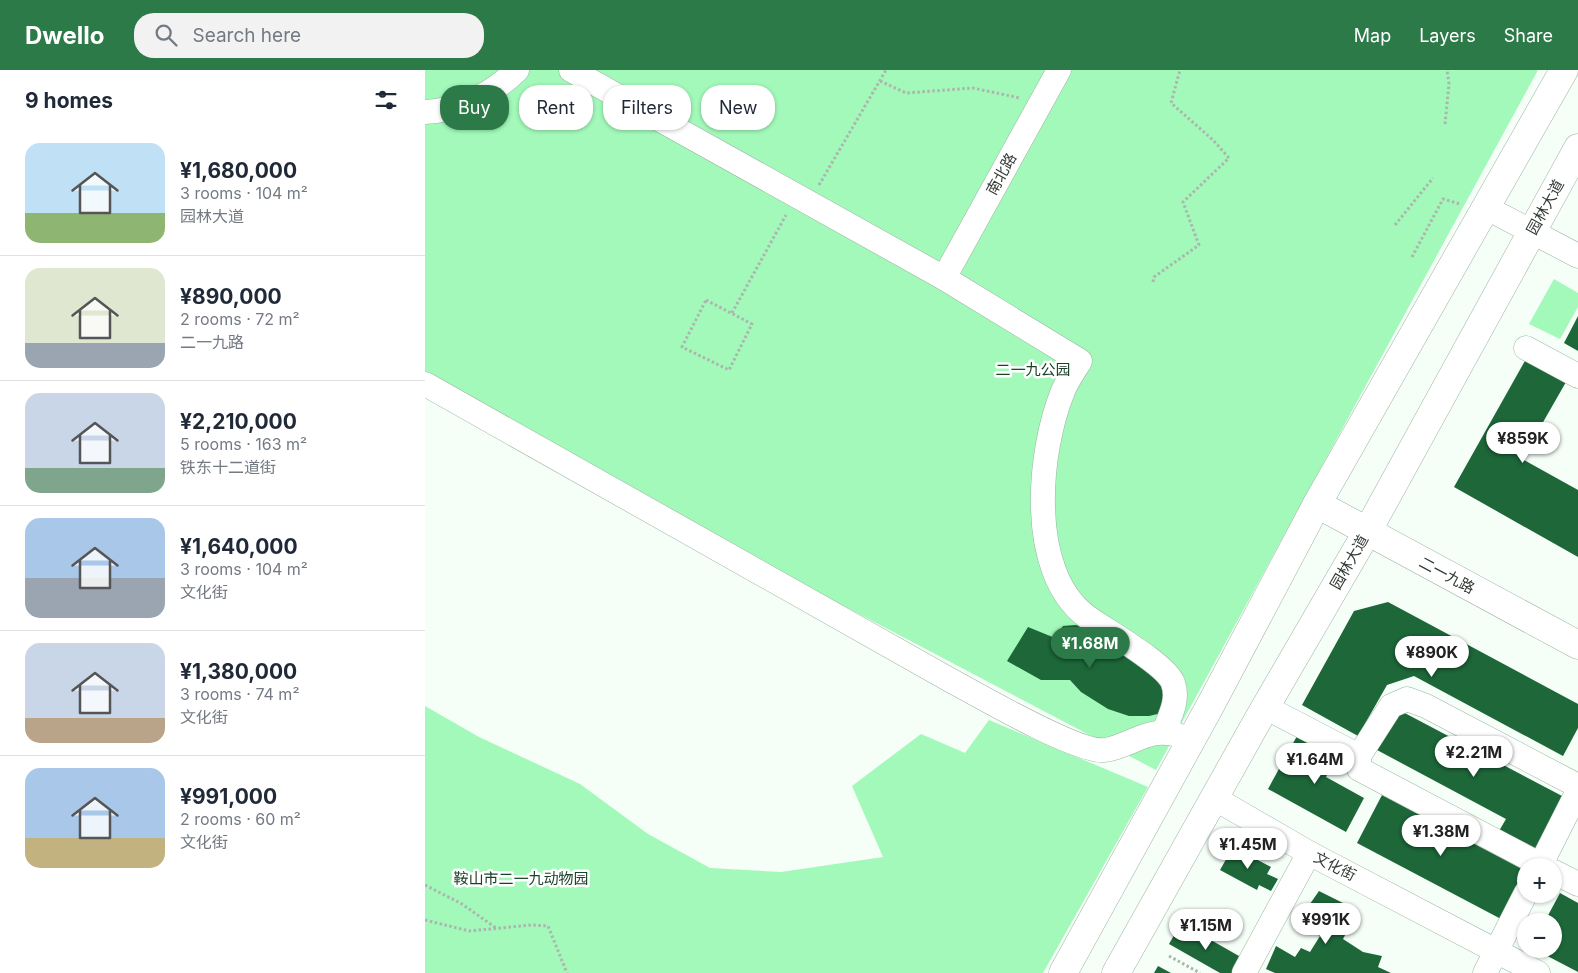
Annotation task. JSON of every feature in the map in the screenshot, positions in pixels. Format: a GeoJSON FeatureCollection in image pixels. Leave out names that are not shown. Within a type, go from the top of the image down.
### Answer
{"type":"FeatureCollection","features":[{"type":"Feature","properties":{"kind":"main road"},"geometry":{"type":"LineString","coordinates":[[1063,973],[1317,504],[1564,70]]}},
{"type":"Feature","properties":{"kind":"main road","name":"园林大道"},"geometry":{"type":"LineString","coordinates":[[1116,973],[1265,707],[1367,532],[1578,148]]}},
{"type":"Feature","properties":{"kind":"main road","name":"二一九路"},"geometry":{"type":"LineString","coordinates":[[1317,504],[1578,645]]}},
{"type":"Feature","properties":{"kind":"street"},"geometry":{"type":"LineString","coordinates":[[425,112],[463,106],[499,88],[517,70]]}},
{"type":"Feature","properties":{"kind":"street"},"geometry":{"type":"LineString","coordinates":[[571,70],[944,278],[1080,361],[1063,390],[1051,430],[1045,464],[1043,495],[1047,549],[1061,588],[1084,614],[1148,658],[1173,682],[1175,702],[1164,731]]}},
{"type":"Feature","properties":{"kind":"street","name":"南北路"},"geometry":{"type":"LineString","coordinates":[[944,278],[1059,70]]}},
{"type":"Feature","properties":{"kind":"street"},"geometry":{"type":"LineString","coordinates":[[1485,207],[1532,230],[1578,256]]}},
{"type":"Feature","properties":{"kind":"street"},"geometry":{"type":"LineString","coordinates":[[1525,348],[1578,376]]}},
{"type":"Feature","properties":{"kind":"street"},"geometry":{"type":"LineString","coordinates":[[425,384],[950,680],[1023,719],[1084,748],[1105,750],[1164,731],[1191,739]]}},
{"type":"Feature","properties":{"kind":"street"},"geometry":{"type":"LineString","coordinates":[[1527,858],[1359,770],[1359,756],[1391,706],[1407,699],[1426,706],[1578,786]]}},
{"type":"Feature","properties":{"kind":"street"},"geometry":{"type":"LineString","coordinates":[[1265,707],[1359,756]]}},
{"type":"Feature","properties":{"kind":"street"},"geometry":{"type":"LineString","coordinates":[[1548,858],[1578,791]]}},
{"type":"Feature","properties":{"kind":"street","name":"文化街"},"geometry":{"type":"LineString","coordinates":[[1214,798],[1309,853],[1539,973]]}},
{"type":"Feature","properties":{"kind":"street"},"geometry":{"type":"LineString","coordinates":[[1244,973],[1309,853]]}},
{"type":"Feature","properties":{"kind":"street"},"geometry":{"type":"LineString","coordinates":[[1562,876],[1578,884]]}},
{"type":"Feature","properties":{"kind":"street"},"geometry":{"type":"LineString","coordinates":[[1485,973],[1520,903]]}},
{"type":"Feature","properties":{"kind":"path"},"geometry":{"type":"LineString","coordinates":[[732,313],[886,70]]}},
{"type":"Feature","properties":{"kind":"path"},"geometry":{"type":"LineString","coordinates":[[1153,282],[1154,278],[1199,245],[1183,202],[1229,158],[1213,140],[1171,103],[1180,70]]}},
{"type":"Feature","properties":{"kind":"path"},"geometry":{"type":"LineString","coordinates":[[1445,124],[1449,84],[1447,70]]}},
{"type":"Feature","properties":{"kind":"path"},"geometry":{"type":"LineString","coordinates":[[880,81],[906,93],[973,88],[1018,96],[1036,111]]}},
{"type":"Feature","properties":{"kind":"path"},"geometry":{"type":"LineString","coordinates":[[1395,224],[1433,178]]}},
{"type":"Feature","properties":{"kind":"path"},"geometry":{"type":"LineString","coordinates":[[706,300],[732,313],[752,324],[729,370],[682,347],[706,300]]}},
{"type":"Feature","properties":{"kind":"path"},"geometry":{"type":"LineString","coordinates":[[425,885],[463,904],[497,928]]}},
{"type":"Feature","properties":{"kind":"path"},"geometry":{"type":"LineString","coordinates":[[425,920],[469,930],[532,925],[548,926],[567,973]]}},
{"type":"Feature","properties":{"kind":"path"},"geometry":{"type":"LineString","coordinates":[[1169,956],[1200,973]]}},
{"type":"Feature","properties":{"kind":"green space","name":"二一九公园"},"geometry":{"type":"Polygon","coordinates":[[[425,70],[1538,70],[1156,770],[425,386],[425,70]]]}},
{"type":"Feature","properties":{"kind":"green space"},"geometry":{"type":"Polygon","coordinates":[[[1554,279],[1578,293],[1578,307],[1560,339],[1529,324],[1554,279]]]}},
{"type":"Feature","properties":{"kind":"green space","name":"鞍山市二一九动物园"},"geometry":{"type":"Polygon","coordinates":[[[425,706],[479,737],[580,784],[648,834],[710,868],[781,872],[883,857],[852,786],[921,734],[965,753],[989,720],[1148,787],[1043,973],[425,973],[425,706]]]}},
{"type":"Feature","properties":{"kind":"building"},"geometry":{"type":"Polygon","coordinates":[[[1578,316],[1578,351],[1564,343],[1578,316]]]}},
{"type":"Feature","properties":{"kind":"building"},"geometry":{"type":"Polygon","coordinates":[[[1526,359],[1566,382],[1522,459],[1578,490],[1578,557],[1454,487],[1526,359]]]}},
{"type":"Feature","properties":{"kind":"building"},"geometry":{"type":"Polygon","coordinates":[[[1388,602],[1578,704],[1578,728],[1563,756],[1414,676],[1387,685],[1358,736],[1302,705],[1354,611],[1388,602]]]}},
{"type":"Feature","properties":{"kind":"building"},"geometry":{"type":"Polygon","coordinates":[[[1076,625],[1096,633],[1149,672],[1161,686],[1165,702],[1162,713],[1149,716],[1129,716],[1108,709],[1081,692],[1070,680],[1041,680],[1007,661],[1028,627],[1055,638],[1063,626],[1076,625]]]}},
{"type":"Feature","properties":{"kind":"building"},"geometry":{"type":"Polygon","coordinates":[[[1399,710],[1564,797],[1535,851],[1499,831],[1506,819],[1377,750],[1399,710]]]}},
{"type":"Feature","properties":{"kind":"building"},"geometry":{"type":"Polygon","coordinates":[[[1297,736],[1336,758],[1326,777],[1364,798],[1346,832],[1268,789],[1297,736]]]}},
{"type":"Feature","properties":{"kind":"building"},"geometry":{"type":"Polygon","coordinates":[[[1382,795],[1517,866],[1517,888],[1501,919],[1357,843],[1382,795]]]}},
{"type":"Feature","properties":{"kind":"building"},"geometry":{"type":"Polygon","coordinates":[[[1233,847],[1271,867],[1267,874],[1278,879],[1271,891],[1259,885],[1257,890],[1220,870],[1233,847]]]}},
{"type":"Feature","properties":{"kind":"building"},"geometry":{"type":"Polygon","coordinates":[[[1319,891],[1343,903],[1340,916],[1352,922],[1343,939],[1363,952],[1382,956],[1378,967],[1391,973],[1275,973],[1266,969],[1276,946],[1295,957],[1301,948],[1310,952],[1320,936],[1298,921],[1319,891]]]}},
{"type":"Feature","properties":{"kind":"building"},"geometry":{"type":"Polygon","coordinates":[[[1562,894],[1578,903],[1578,972],[1551,958],[1562,958],[1562,913],[1549,913],[1555,903],[1562,903],[1562,894]]]}},
{"type":"Feature","properties":{"kind":"building"},"geometry":{"type":"Polygon","coordinates":[[[1181,923],[1246,960],[1238,973],[1220,973],[1169,944],[1181,923]]]}},
{"type":"Feature","properties":{"kind":"building"},"geometry":{"type":"Polygon","coordinates":[[[1158,966],[1171,973],[1154,973],[1158,966]]]}}]}
